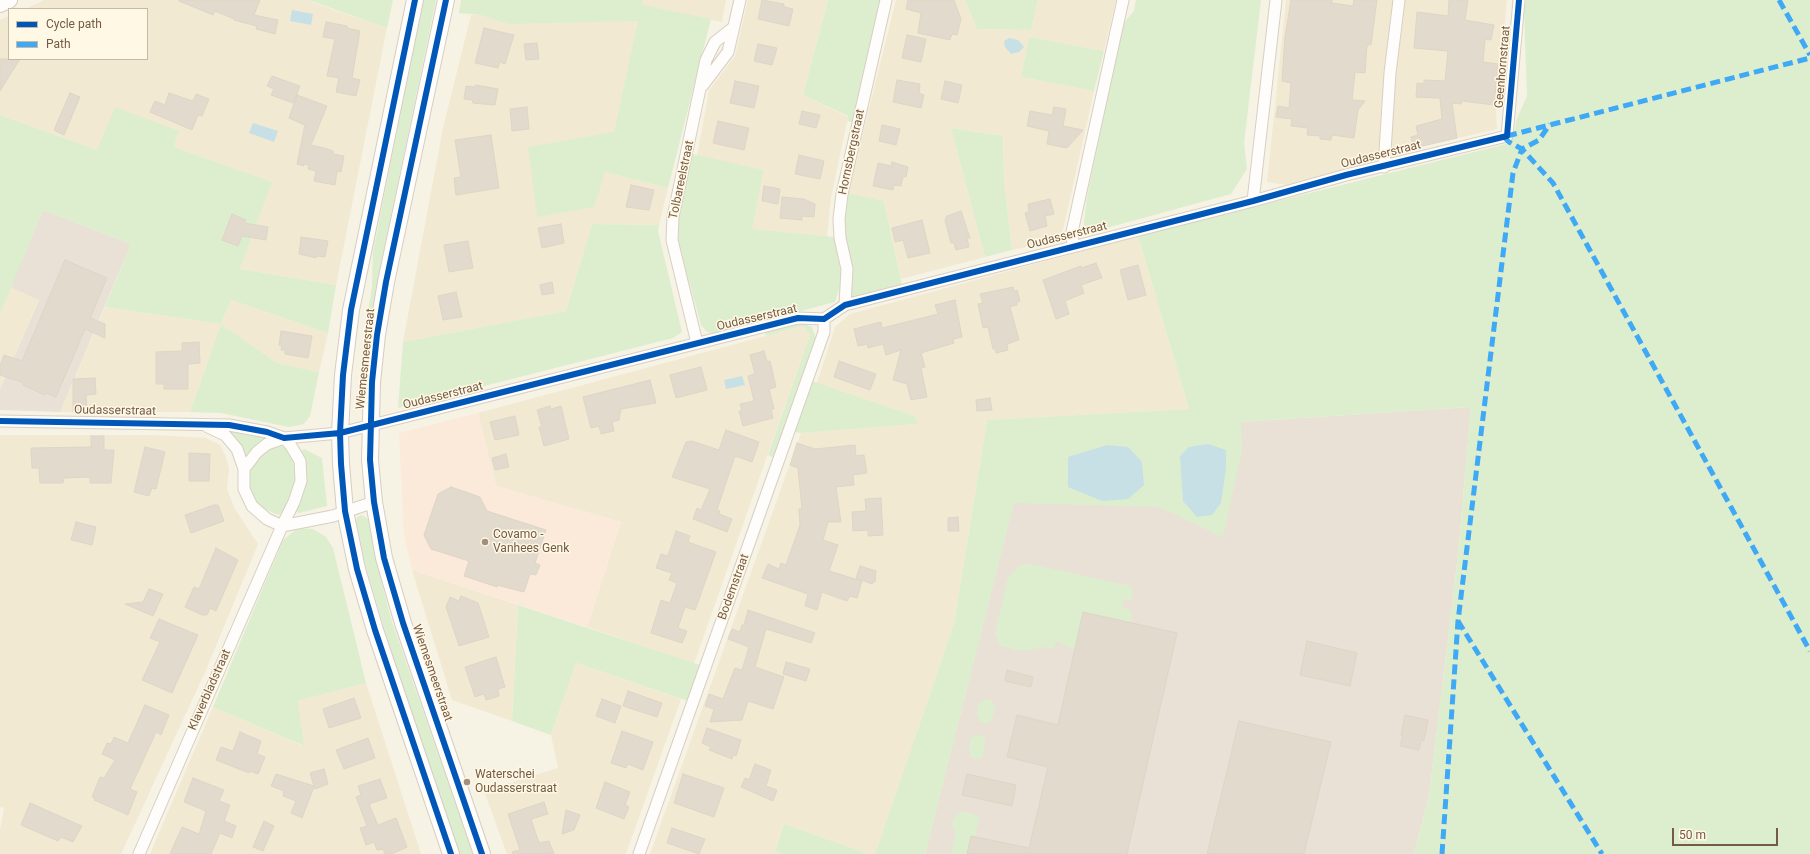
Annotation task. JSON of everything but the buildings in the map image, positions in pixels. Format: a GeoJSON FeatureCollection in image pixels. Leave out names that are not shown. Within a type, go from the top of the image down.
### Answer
{"type":"FeatureCollection","features":[{"type":"Feature","properties":{"kind":"main road"},"geometry":{"type":"LineString","coordinates":[[0,4],[9,0]]}},
{"type":"Feature","properties":{"kind":"main road","name":"Wiemesmeerstraat"},"geometry":{"type":"LineString","coordinates":[[415,0],[351,310],[343,375],[340,433],[345,511],[357,569],[375,630],[451,854]]}},
{"type":"Feature","properties":{"kind":"main road","name":"Wiemesmeerstraat"},"geometry":{"type":"LineString","coordinates":[[446,0],[386,282],[377,335],[370,426],[370,460],[374,502],[384,558],[403,623],[482,854]]}},
{"type":"Feature","properties":{"kind":"street","name":"Tolbareelstraat"},"geometry":{"type":"LineString","coordinates":[[702,87],[728,52],[740,0]]}},
{"type":"Feature","properties":{"kind":"street","name":"Hornsbergstraat"},"geometry":{"type":"LineString","coordinates":[[844,305],[847,269],[840,238],[839,219],[842,194],[886,0]]}},
{"type":"Feature","properties":{"kind":"street"},"geometry":{"type":"LineString","coordinates":[[1073,246],[1072,232],[1123,0]]}},
{"type":"Feature","properties":{"kind":"street"},"geometry":{"type":"LineString","coordinates":[[1253,201],[1276,0]]}},
{"type":"Feature","properties":{"kind":"street"},"geometry":{"type":"LineString","coordinates":[[1384,167],[1390,73],[1399,0]]}},
{"type":"Feature","properties":{"kind":"street","name":"Geenhornstraat"},"geometry":{"type":"LineString","coordinates":[[1507,136],[1519,0]]}},
{"type":"Feature","properties":{"kind":"street","name":"Tolbareelstraat"},"geometry":{"type":"LineString","coordinates":[[697,343],[672,240],[673,217],[702,87],[706,60],[715,42],[734,27]]}},
{"type":"Feature","properties":{"kind":"street","name":"Oudasserstraat"},"geometry":{"type":"LineString","coordinates":[[0,421],[229,425],[267,432],[284,438],[340,433],[800,317],[816,320],[824,319],[844,305],[1253,201],[1346,175],[1507,136]]}},
{"type":"Feature","properties":{"kind":"street","name":"Bodemstraat"},"geometry":{"type":"LineString","coordinates":[[639,854],[824,332],[824,319]]}},
{"type":"Feature","properties":{"kind":"street","name":"Oudasserstraat"},"geometry":{"type":"LineString","coordinates":[[200,424],[225,435],[237,449],[244,469]]}},
{"type":"Feature","properties":{"kind":"street"},"geometry":{"type":"LineString","coordinates":[[284,438],[262,448],[244,469],[244,489],[252,506],[267,519],[282,526],[333,516],[374,502]]}},
{"type":"Feature","properties":{"kind":"street","name":"Klaverbladstraat"},"geometry":{"type":"LineString","coordinates":[[139,854],[282,526],[294,502],[301,481],[300,461],[284,438]]}},
{"type":"Feature","properties":{"kind":"shaded area"},"geometry":{"type":"Polygon","coordinates":[[[44,0],[311,0],[311,2],[387,28],[336,285],[240,269],[271,182],[174,147],[179,131],[97,150],[0,115],[0,20],[8,16],[8,60],[148,60],[148,8],[27,8],[44,0]]]}},
{"type":"Feature","properties":{"kind":"shaded area"},"geometry":{"type":"Polygon","coordinates":[[[484,0],[726,0],[722,22],[643,6],[605,172],[668,188],[659,225],[592,224],[566,311],[403,342],[443,128],[471,15],[481,15],[484,0]]]}},
{"type":"Feature","properties":{"kind":"shaded area"},"geometry":{"type":"Polygon","coordinates":[[[748,0],[828,0],[803,95],[848,117],[831,198],[827,237],[751,229],[764,170],[697,156],[709,90],[735,56],[748,0]]]}},
{"type":"Feature","properties":{"kind":"shaded area"},"geometry":{"type":"Polygon","coordinates":[[[896,0],[965,0],[977,29],[1031,30],[1038,0],[1116,0],[1104,51],[1029,37],[1021,77],[1094,91],[1061,239],[1012,250],[1004,181],[1003,136],[951,128],[985,257],[901,279],[884,201],[848,193],[896,0]]]}},
{"type":"Feature","properties":{"kind":"shaded area"},"geometry":{"type":"Polygon","coordinates":[[[1286,0],[1507,0],[1496,109],[1497,129],[1400,152],[1359,166],[1287,185],[1267,182],[1286,0]]]}},
{"type":"Feature","properties":{"kind":"shaded area"},"geometry":{"type":"Polygon","coordinates":[[[43,210],[131,244],[60,412],[0,410],[0,389],[39,300],[10,287],[43,210]]]}},
{"type":"Feature","properties":{"kind":"shaded area"},"geometry":{"type":"Polygon","coordinates":[[[1138,236],[1189,409],[987,420],[954,624],[875,854],[869,854],[784,824],[775,850],[785,854],[650,854],[801,433],[918,424],[915,416],[817,383],[835,327],[850,314],[1138,236]]]}},
{"type":"Feature","properties":{"kind":"shaded area"},"geometry":{"type":"Polygon","coordinates":[[[10,287],[39,299],[0,389],[0,314],[10,287]]]}},
{"type":"Feature","properties":{"kind":"shaded area"},"geometry":{"type":"Polygon","coordinates":[[[231,300],[328,333],[319,372],[277,363],[221,324],[231,300]]]}},
{"type":"Feature","properties":{"kind":"shaded area"},"geometry":{"type":"Polygon","coordinates":[[[105,307],[221,324],[190,412],[60,412],[105,307]]]}},
{"type":"Feature","properties":{"kind":"shaded area"},"geometry":{"type":"Polygon","coordinates":[[[803,326],[810,334],[694,664],[587,627],[621,522],[496,486],[478,413],[803,326]]]}},
{"type":"Feature","properties":{"kind":"shaded area"},"geometry":{"type":"Polygon","coordinates":[[[1471,407],[1458,555],[1429,796],[1414,854],[925,854],[1016,493],[1242,451],[1240,422],[1471,407]]]}},
{"type":"Feature","properties":{"kind":"shaded area"},"geometry":{"type":"Polygon","coordinates":[[[478,413],[496,486],[621,522],[587,627],[412,570],[404,534],[399,433],[478,413]]]}},
{"type":"Feature","properties":{"kind":"shaded area"},"geometry":{"type":"Polygon","coordinates":[[[0,435],[152,435],[206,438],[220,445],[225,455],[229,468],[227,489],[235,509],[258,544],[206,670],[121,854],[0,854],[0,830],[4,808],[0,807],[0,435]]]}},
{"type":"Feature","properties":{"kind":"shaded area"},"geometry":{"type":"Polygon","coordinates":[[[412,570],[518,605],[512,721],[452,700],[412,570]]]}},
{"type":"Feature","properties":{"kind":"shaded area"},"geometry":{"type":"Polygon","coordinates":[[[576,663],[681,699],[626,854],[507,854],[484,791],[558,768],[551,735],[576,663]]]}},
{"type":"Feature","properties":{"kind":"shaded area"},"geometry":{"type":"Polygon","coordinates":[[[366,683],[421,854],[150,854],[213,707],[303,746],[298,701],[366,683]]]}},
{"type":"Feature","properties":{"kind":"green space"},"geometry":{"type":"Polygon","coordinates":[[[311,0],[393,0],[387,28],[311,0]]]}},
{"type":"Feature","properties":{"kind":"green space"},"geometry":{"type":"Polygon","coordinates":[[[423,0],[436,0],[368,330],[362,394],[359,395],[362,351],[372,286],[373,252],[423,0]]]}},
{"type":"Feature","properties":{"kind":"green space"},"geometry":{"type":"Polygon","coordinates":[[[461,0],[643,0],[642,7],[643,5],[711,19],[668,188],[605,172],[594,207],[537,217],[528,147],[614,132],[638,21],[509,24],[481,15],[459,13],[461,0]]]}},
{"type":"Feature","properties":{"kind":"green space"},"geometry":{"type":"Polygon","coordinates":[[[828,0],[880,0],[853,122],[847,121],[848,116],[803,95],[828,0]]]}},
{"type":"Feature","properties":{"kind":"green space"},"geometry":{"type":"Polygon","coordinates":[[[965,0],[1038,0],[1031,30],[977,29],[965,0]]]}},
{"type":"Feature","properties":{"kind":"green space"},"geometry":{"type":"Polygon","coordinates":[[[1136,0],[1261,0],[1244,143],[1247,169],[1231,194],[1088,233],[1083,229],[1087,197],[1122,25],[1134,11],[1136,0]]]}},
{"type":"Feature","properties":{"kind":"green space"},"geometry":{"type":"Polygon","coordinates":[[[1526,0],[1810,0],[1810,854],[1414,854],[1429,796],[1458,555],[1471,407],[1241,422],[1242,451],[1223,537],[1159,507],[1014,503],[925,854],[875,854],[954,624],[987,420],[1189,409],[1138,236],[1506,144],[1514,136],[1516,121],[1527,96],[1524,11],[1526,0]]]}},
{"type":"Feature","properties":{"kind":"green space"},"geometry":{"type":"Polygon","coordinates":[[[1029,37],[1104,51],[1094,91],[1021,77],[1029,37]]]}},
{"type":"Feature","properties":{"kind":"green space"},"geometry":{"type":"Polygon","coordinates":[[[115,107],[179,131],[174,147],[272,182],[240,269],[336,285],[328,333],[231,300],[221,324],[105,307],[131,244],[43,210],[0,314],[0,115],[97,150],[115,107]]]}},
{"type":"Feature","properties":{"kind":"green space"},"geometry":{"type":"Polygon","coordinates":[[[951,128],[1003,136],[1004,181],[1012,250],[985,257],[951,128]]]}},
{"type":"Feature","properties":{"kind":"green space"},"geometry":{"type":"Polygon","coordinates":[[[692,154],[764,170],[752,229],[834,237],[841,273],[840,287],[835,302],[713,334],[706,331],[701,325],[676,234],[676,225],[692,154]]]}},
{"type":"Feature","properties":{"kind":"green space"},"geometry":{"type":"Polygon","coordinates":[[[848,193],[884,201],[902,285],[854,297],[851,296],[844,237],[844,209],[848,193]]]}},
{"type":"Feature","properties":{"kind":"green space"},"geometry":{"type":"Polygon","coordinates":[[[592,224],[659,225],[658,231],[682,332],[673,338],[398,408],[403,342],[566,311],[592,224]]]}},
{"type":"Feature","properties":{"kind":"green space"},"geometry":{"type":"Polygon","coordinates":[[[800,322],[812,327],[815,335],[815,341],[774,458],[768,455],[810,334],[803,326],[766,336],[765,332],[800,322]]]}},
{"type":"Feature","properties":{"kind":"green space"},"geometry":{"type":"Polygon","coordinates":[[[221,324],[277,363],[319,372],[310,416],[304,424],[289,427],[221,413],[190,412],[221,324]]]}},
{"type":"Feature","properties":{"kind":"green space"},"geometry":{"type":"Polygon","coordinates":[[[812,381],[915,416],[918,424],[801,433],[794,432],[812,381]]]}},
{"type":"Feature","properties":{"kind":"green space"},"geometry":{"type":"Polygon","coordinates":[[[232,430],[263,437],[264,439],[245,456],[230,433],[232,430]]]}},
{"type":"Feature","properties":{"kind":"green space"},"geometry":{"type":"Polygon","coordinates":[[[280,446],[287,449],[292,456],[296,473],[295,483],[283,512],[278,515],[262,508],[251,496],[249,485],[251,468],[267,449],[280,446]]]}},
{"type":"Feature","properties":{"kind":"green space"},"geometry":{"type":"Polygon","coordinates":[[[304,449],[322,458],[327,506],[299,513],[295,511],[300,452],[304,449]]]}},
{"type":"Feature","properties":{"kind":"green space"},"geometry":{"type":"Polygon","coordinates":[[[362,515],[368,519],[391,619],[473,854],[459,854],[405,698],[366,567],[356,521],[357,517],[362,515]]]}},
{"type":"Feature","properties":{"kind":"green space"},"geometry":{"type":"Polygon","coordinates":[[[298,528],[313,529],[326,537],[333,548],[366,683],[298,701],[304,746],[213,707],[283,540],[298,528]]]}},
{"type":"Feature","properties":{"kind":"green space"},"geometry":{"type":"Polygon","coordinates":[[[1030,564],[1131,586],[1133,592],[1132,601],[1124,599],[1122,607],[1131,610],[1132,625],[1075,650],[1056,641],[1054,649],[1043,647],[1030,650],[1016,650],[999,645],[995,634],[1007,581],[1011,574],[1020,565],[1030,564]]]}},
{"type":"Feature","properties":{"kind":"green space"},"geometry":{"type":"Polygon","coordinates":[[[518,605],[700,665],[688,701],[576,663],[551,735],[512,721],[518,605]]]}},
{"type":"Feature","properties":{"kind":"green space"},"geometry":{"type":"Polygon","coordinates":[[[986,699],[992,701],[995,705],[991,722],[986,724],[980,722],[977,714],[978,704],[986,699]]]}},
{"type":"Feature","properties":{"kind":"green space"},"geometry":{"type":"Polygon","coordinates":[[[975,735],[983,736],[986,739],[982,758],[976,759],[971,757],[969,750],[970,740],[975,735]]]}},
{"type":"Feature","properties":{"kind":"green space"},"geometry":{"type":"Polygon","coordinates":[[[965,812],[980,817],[975,837],[967,854],[951,854],[956,833],[951,824],[958,813],[965,812]]]}},
{"type":"Feature","properties":{"kind":"green space"},"geometry":{"type":"Polygon","coordinates":[[[784,824],[869,854],[785,854],[775,851],[784,824]]]}},
{"type":"Feature","properties":{"kind":"water"},"geometry":{"type":"Polygon","coordinates":[[[292,10],[313,14],[311,25],[290,21],[292,10]]]}},
{"type":"Feature","properties":{"kind":"water"},"geometry":{"type":"Polygon","coordinates":[[[1009,38],[1018,40],[1024,47],[1019,52],[1011,54],[1005,47],[1004,41],[1009,38]]]}},
{"type":"Feature","properties":{"kind":"water"},"geometry":{"type":"Polygon","coordinates":[[[253,123],[278,131],[274,142],[249,133],[253,123]]]}},
{"type":"Feature","properties":{"kind":"water"},"geometry":{"type":"Polygon","coordinates":[[[742,376],[745,385],[726,389],[724,380],[742,376]]]}},
{"type":"Feature","properties":{"kind":"water"},"geometry":{"type":"Polygon","coordinates":[[[1208,444],[1226,450],[1226,469],[1221,503],[1212,515],[1197,517],[1183,501],[1180,456],[1189,447],[1208,444]]]}},
{"type":"Feature","properties":{"kind":"water"},"geometry":{"type":"Polygon","coordinates":[[[1107,445],[1128,447],[1142,462],[1144,485],[1128,499],[1102,501],[1068,487],[1068,457],[1107,445]]]}},
{"type":"Feature","properties":{"kind":"marked path"},"geometry":{"type":"LineString","coordinates":[[1779,0],[1810,55]]}},
{"type":"Feature","properties":{"kind":"marked path"},"geometry":{"type":"LineString","coordinates":[[1507,136],[1810,58]]}},
{"type":"Feature","properties":{"kind":"marked path"},"geometry":{"type":"LineString","coordinates":[[1504,137],[1509,142],[1522,149],[1539,140],[1550,124]]}},
{"type":"Feature","properties":{"kind":"marked path"},"geometry":{"type":"LineString","coordinates":[[1442,854],[1458,621],[1513,173],[1522,149],[1553,183],[1810,651]]}},
{"type":"Feature","properties":{"kind":"marked path"},"geometry":{"type":"LineString","coordinates":[[1458,621],[1602,854]]}},
{"type":"Feature","properties":{"kind":"cycle path"},"geometry":{"type":"LineString","coordinates":[[415,0],[351,310],[343,375],[340,433],[341,464],[345,511],[357,569],[375,630],[451,854]]}},
{"type":"Feature","properties":{"kind":"cycle path"},"geometry":{"type":"LineString","coordinates":[[446,0],[386,282],[377,335],[372,382],[370,460],[374,502],[384,558],[403,623],[482,854]]}},
{"type":"Feature","properties":{"kind":"cycle path"},"geometry":{"type":"LineString","coordinates":[[0,421],[229,425],[267,432],[284,438],[340,433],[798,318],[824,319],[845,305],[1253,201],[1346,175],[1507,136],[1519,0]]}},
{"type":"Feature","properties":{"kind":"place","name":"Covamo - Vanhees Genk"},"geometry":{"type":"Point","coordinates":[485,542]}},
{"type":"Feature","properties":{"kind":"place","name":"Waterschei Oudasserstraat"},"geometry":{"type":"Point","coordinates":[467,782]}}]}
